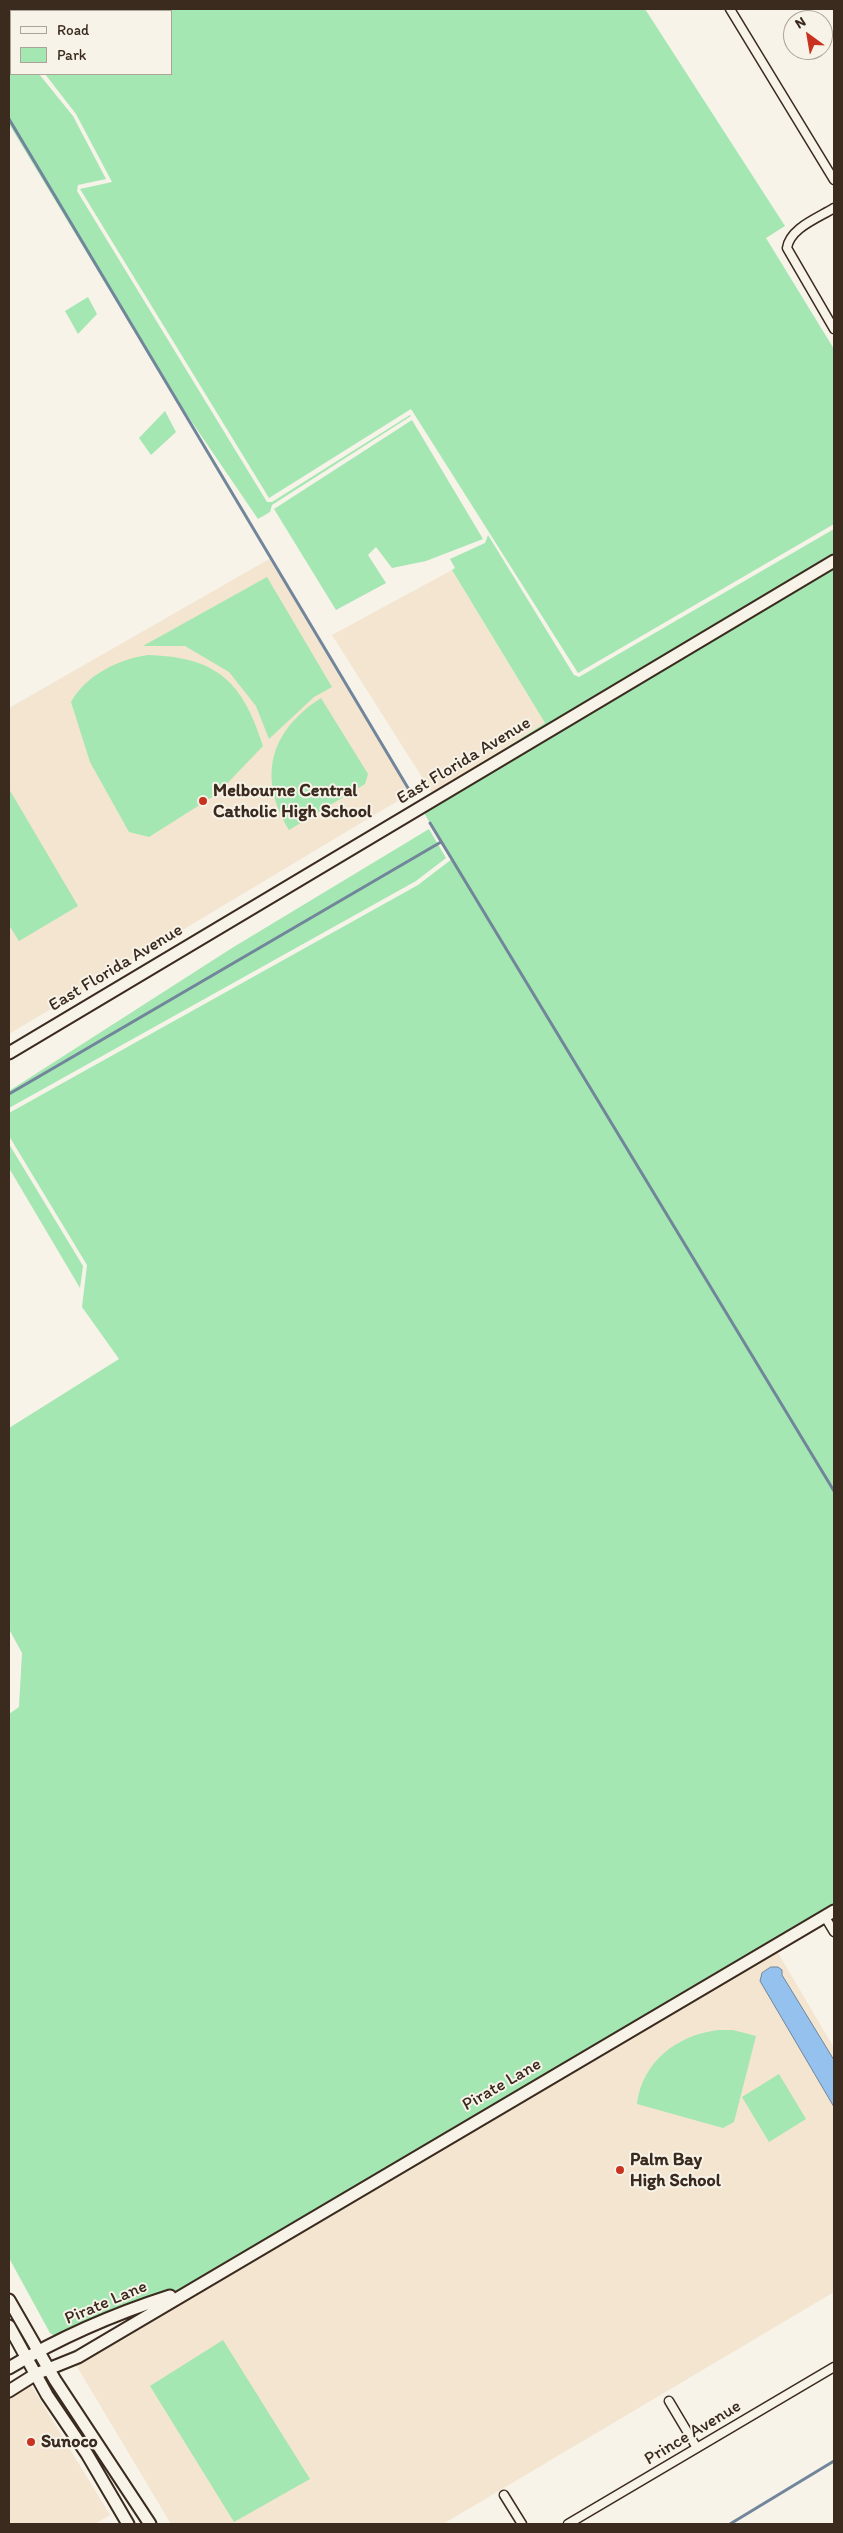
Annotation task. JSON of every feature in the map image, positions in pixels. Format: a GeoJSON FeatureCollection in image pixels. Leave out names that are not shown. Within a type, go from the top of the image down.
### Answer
{"type":"FeatureCollection","features":[{"type":"Feature","properties":{"kind":"street"},"geometry":{"type":"LineString","coordinates":[[730,9],[834,180]]}},
{"type":"Feature","properties":{"kind":"street"},"geometry":{"type":"LineString","coordinates":[[834,208],[790,237],[787,248],[834,329]]}},
{"type":"Feature","properties":{"kind":"street","name":"East Florida Avenue"},"geometry":{"type":"LineString","coordinates":[[9,1053],[834,561]]}},
{"type":"Feature","properties":{"kind":"street"},"geometry":{"type":"LineString","coordinates":[[829,1914],[834,1932]]}},
{"type":"Feature","properties":{"kind":"street","name":"Pirate Lane"},"geometry":{"type":"LineString","coordinates":[[9,2391],[36,2374],[78,2357],[188,2290],[829,1914]]}},
{"type":"Feature","properties":{"kind":"street","name":"Pirate Lane"},"geometry":{"type":"LineString","coordinates":[[9,2368],[124,2311],[188,2290]]}},
{"type":"Feature","properties":{"kind":"street"},"geometry":{"type":"LineString","coordinates":[[9,2300],[49,2369],[150,2524]]}},
{"type":"Feature","properties":{"kind":"street"},"geometry":{"type":"LineString","coordinates":[[9,2326],[36,2374],[128,2524]]}},
{"type":"Feature","properties":{"kind":"street","name":"Prince Avenue"},"geometry":{"type":"LineString","coordinates":[[568,2524],[834,2367]]}},
{"type":"Feature","properties":{"kind":"street"},"geometry":{"type":"LineString","coordinates":[[669,2401],[696,2448]]}},
{"type":"Feature","properties":{"kind":"street"},"geometry":{"type":"LineString","coordinates":[[504,2495],[522,2524]]}},
{"type":"Feature","properties":{"kind":"shaded area","name":"Melbourne Central Catholic High School"},"geometry":{"type":"Polygon","coordinates":[[[271,558],[411,793],[9,1034],[9,708],[271,558]]]}},
{"type":"Feature","properties":{"kind":"shaded area"},"geometry":{"type":"Polygon","coordinates":[[[452,570],[545,723],[432,793],[332,635],[452,570]]]}},
{"type":"Feature","properties":{"kind":"shaded area","name":"Palm Bay High School"},"geometry":{"type":"Polygon","coordinates":[[[777,1951],[834,2048],[834,2292],[443,2524],[171,2524],[76,2365],[777,1951]]]}},
{"type":"Feature","properties":{"kind":"shaded area"},"geometry":{"type":"Polygon","coordinates":[[[31,2385],[110,2515],[95,2524],[9,2524],[9,2399],[31,2385]]]}},
{"type":"Feature","properties":{"kind":"green space"},"geometry":{"type":"Polygon","coordinates":[[[9,9],[645,9],[785,226],[766,238],[834,349],[834,524],[578,673],[411,409],[269,498],[80,189],[112,182],[76,114],[46,75],[172,75],[172,10],[10,10],[10,30],[9,9]]]}},
{"type":"Feature","properties":{"kind":"green space"},"geometry":{"type":"Polygon","coordinates":[[[9,35],[10,75],[40,75],[73,116],[106,179],[78,185],[77,191],[267,502],[272,502],[411,416],[272,505],[270,512],[258,519],[166,384],[9,124],[9,35]]]}},
{"type":"Feature","properties":{"kind":"green space"},"geometry":{"type":"Polygon","coordinates":[[[88,297],[97,314],[78,334],[65,311],[88,297]]]}},
{"type":"Feature","properties":{"kind":"green space"},"geometry":{"type":"Polygon","coordinates":[[[165,411],[176,432],[151,455],[139,438],[165,411]]]}},
{"type":"Feature","properties":{"kind":"green space"},"geometry":{"type":"Polygon","coordinates":[[[412,420],[483,539],[426,561],[392,568],[376,547],[368,555],[386,583],[336,610],[274,509],[412,420]]]}},
{"type":"Feature","properties":{"kind":"green space"},"geometry":{"type":"Polygon","coordinates":[[[834,529],[834,555],[433,794],[545,723],[452,570],[455,568],[450,559],[485,543],[488,535],[574,675],[579,677],[834,529]]]}},
{"type":"Feature","properties":{"kind":"green space"},"geometry":{"type":"Polygon","coordinates":[[[834,561],[834,1910],[188,2290],[62,2341],[50,2333],[9,2258],[9,1714],[19,1707],[22,1653],[9,1629],[9,1428],[119,1359],[82,1307],[87,1265],[9,1136],[9,1113],[418,885],[452,859],[421,808],[834,561]]]}},
{"type":"Feature","properties":{"kind":"green space"},"geometry":{"type":"Polygon","coordinates":[[[267,577],[332,687],[314,697],[269,739],[256,706],[229,672],[185,646],[143,646],[267,577]]]}},
{"type":"Feature","properties":{"kind":"green space"},"geometry":{"type":"Polygon","coordinates":[[[148,655],[192,661],[224,677],[246,705],[263,746],[217,794],[149,837],[129,832],[90,762],[71,702],[77,692],[94,676],[126,660],[148,655]]]}},
{"type":"Feature","properties":{"kind":"green space"},"geometry":{"type":"Polygon","coordinates":[[[321,698],[368,774],[365,784],[289,830],[273,792],[274,756],[280,740],[290,725],[321,698]]]}},
{"type":"Feature","properties":{"kind":"green space"},"geometry":{"type":"Polygon","coordinates":[[[9,789],[78,906],[19,941],[9,925],[9,789]]]}},
{"type":"Feature","properties":{"kind":"green space"},"geometry":{"type":"Polygon","coordinates":[[[429,829],[446,858],[416,881],[9,1108],[9,1091],[232,948],[429,829]]]}},
{"type":"Feature","properties":{"kind":"green space"},"geometry":{"type":"Polygon","coordinates":[[[9,1144],[83,1266],[80,1288],[9,1168],[9,1144]]]}},
{"type":"Feature","properties":{"kind":"green space"},"geometry":{"type":"Polygon","coordinates":[[[718,2030],[733,2030],[756,2036],[734,2122],[723,2128],[637,2104],[640,2089],[646,2075],[664,2053],[689,2038],[718,2030]]]}},
{"type":"Feature","properties":{"kind":"green space"},"geometry":{"type":"Polygon","coordinates":[[[779,2074],[806,2119],[769,2142],[742,2097],[779,2074]]]}},
{"type":"Feature","properties":{"kind":"green space"},"geometry":{"type":"Polygon","coordinates":[[[223,2340],[310,2479],[234,2522],[150,2386],[223,2340]]]}},
{"type":"Feature","properties":{"kind":"water"},"geometry":{"type":"Polygon","coordinates":[[[771,1967],[778,1967],[782,1970],[782,1975],[834,2060],[834,2107],[760,1981],[762,1973],[771,1967]]]}},
{"type":"Feature","properties":{"kind":"waterway"},"geometry":{"type":"LineString","coordinates":[[9,119],[411,793]]}},
{"type":"Feature","properties":{"kind":"waterway"},"geometry":{"type":"LineString","coordinates":[[430,823],[834,1491]]}},
{"type":"Feature","properties":{"kind":"waterway"},"geometry":{"type":"LineString","coordinates":[[9,1094],[441,842]]}},
{"type":"Feature","properties":{"kind":"waterway"},"geometry":{"type":"LineString","coordinates":[[730,2524],[834,2461]]}},
{"type":"Feature","properties":{"kind":"place","name":"Melbourne Central Catholic High School"},"geometry":{"type":"Point","coordinates":[203,801]}},
{"type":"Feature","properties":{"kind":"place","name":"Palm Bay High School"},"geometry":{"type":"Point","coordinates":[620,2170]}},
{"type":"Feature","properties":{"kind":"place","name":"Sunoco"},"geometry":{"type":"Point","coordinates":[31,2442]}}]}
